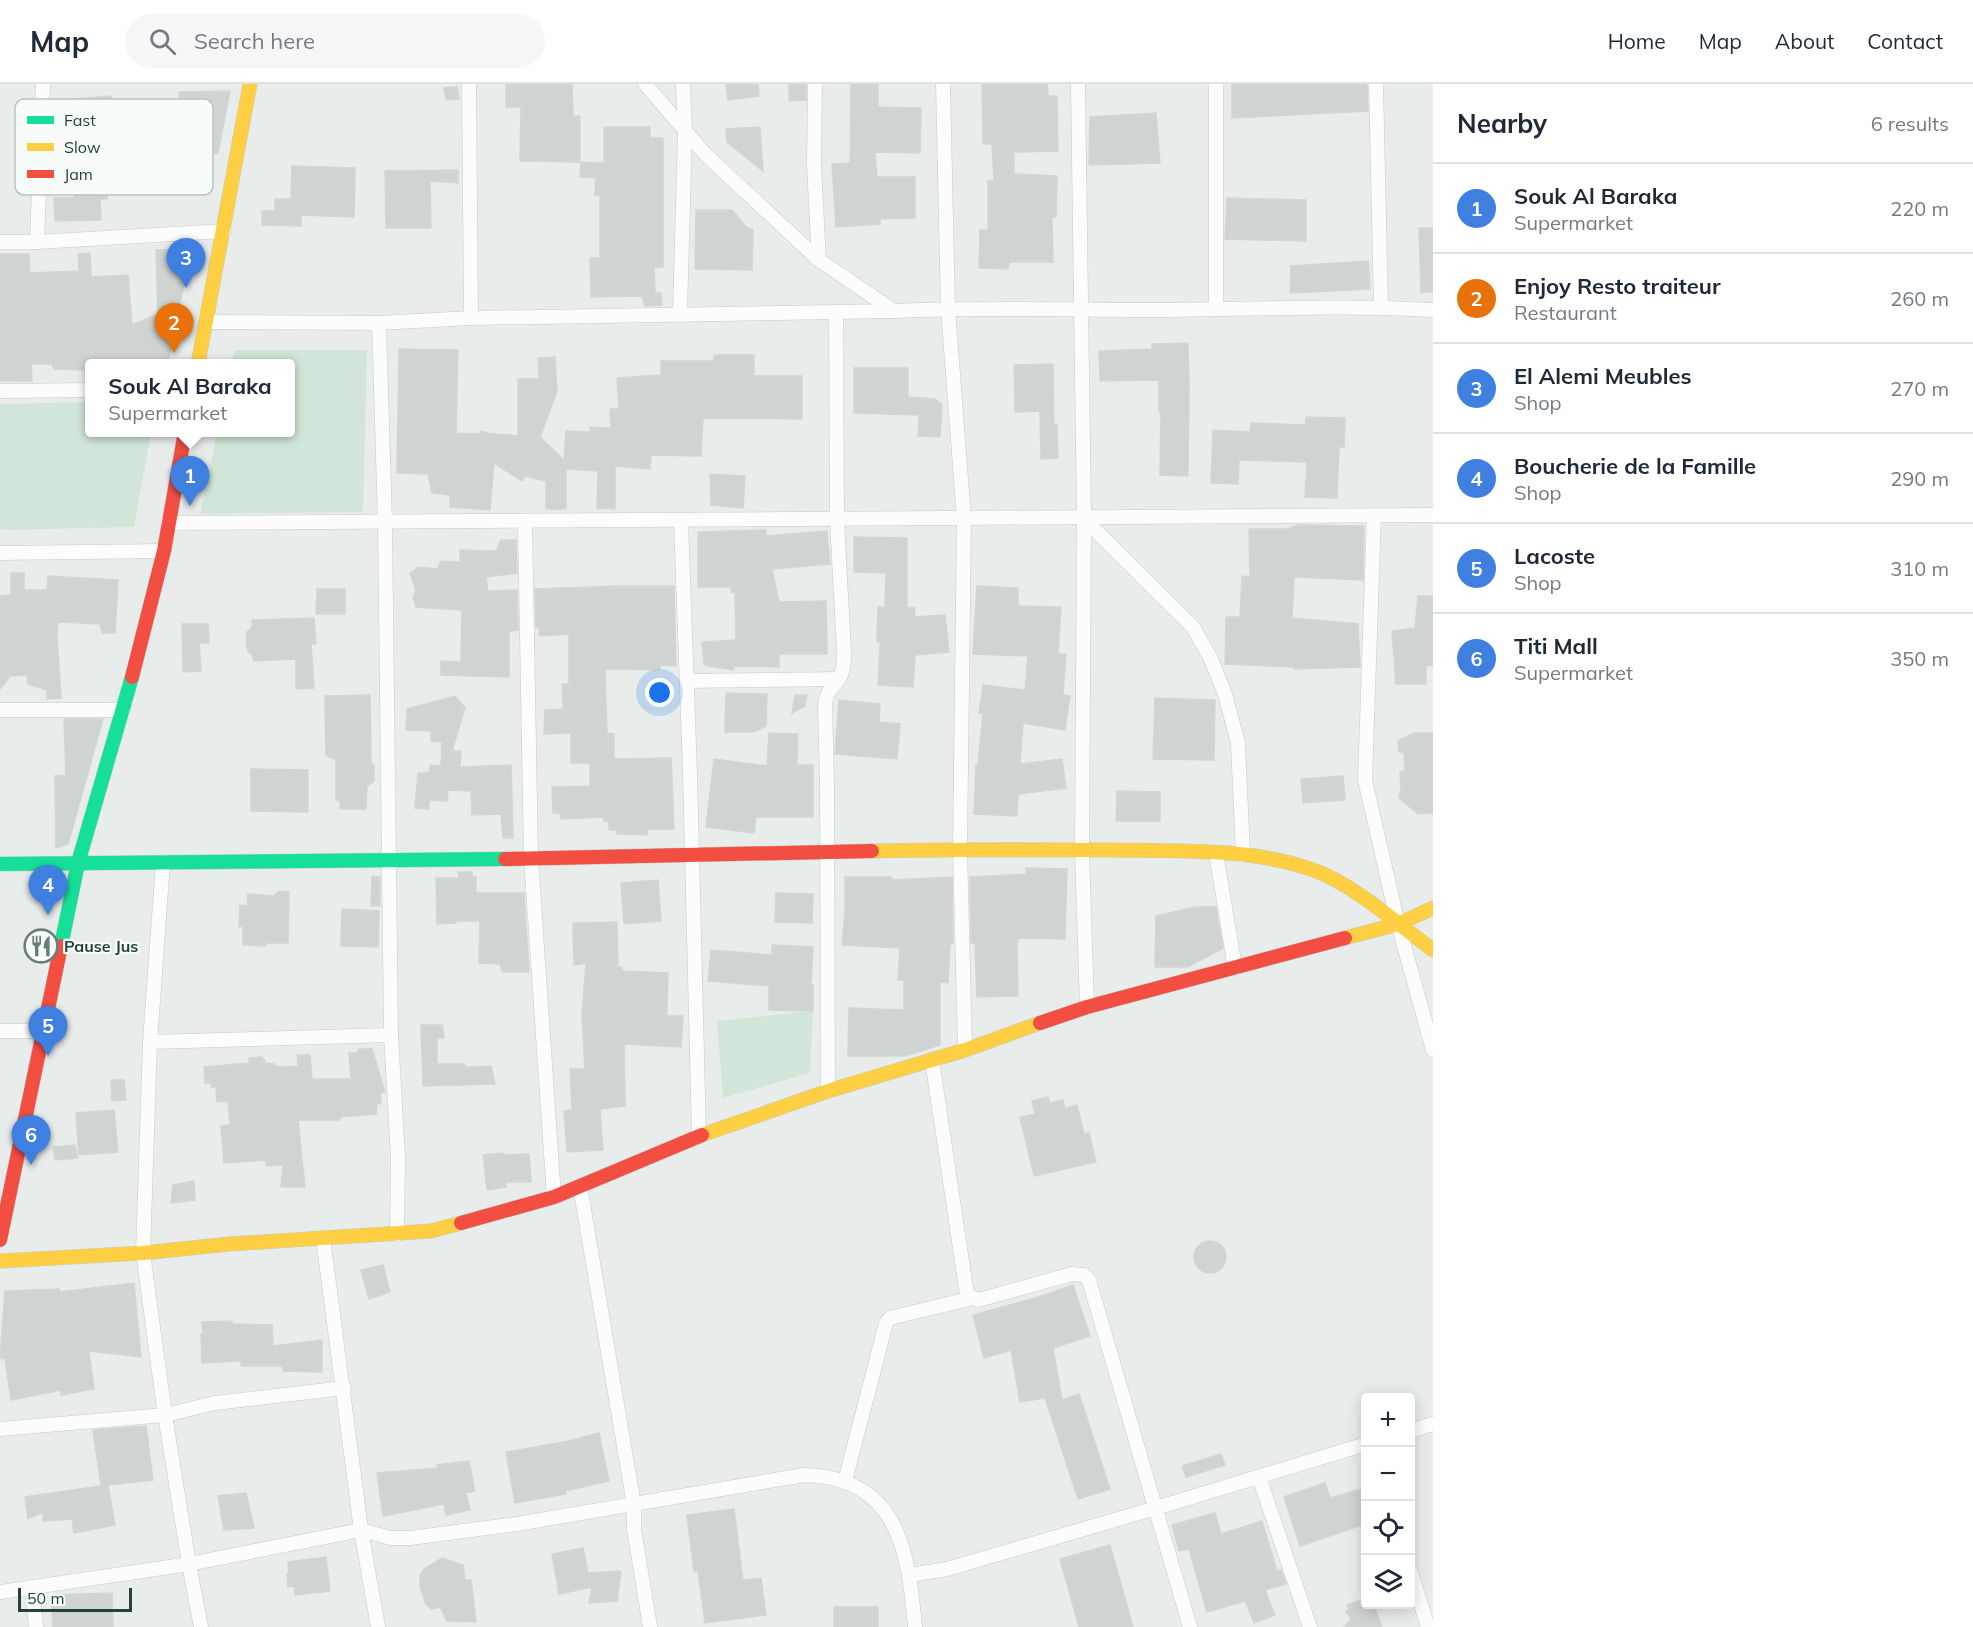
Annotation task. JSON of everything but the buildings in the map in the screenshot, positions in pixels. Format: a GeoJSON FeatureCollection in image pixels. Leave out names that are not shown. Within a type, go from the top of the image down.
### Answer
{"type":"FeatureCollection","features":[{"type":"Feature","properties":{"kind":"street"},"geometry":{"type":"LineString","coordinates":[[42,99],[43,84]]}},
{"type":"Feature","properties":{"kind":"street"},"geometry":{"type":"LineString","coordinates":[[199,359],[250,84]]}},
{"type":"Feature","properties":{"kind":"street"},"geometry":{"type":"LineString","coordinates":[[469,84],[471,318]]}},
{"type":"Feature","properties":{"kind":"street"},"geometry":{"type":"LineString","coordinates":[[645,84],[706,155],[819,260],[894,311]]}},
{"type":"Feature","properties":{"kind":"street"},"geometry":{"type":"LineString","coordinates":[[680,315],[685,130],[683,84]]}},
{"type":"Feature","properties":{"kind":"street"},"geometry":{"type":"LineString","coordinates":[[815,84],[814,165],[819,260]]}},
{"type":"Feature","properties":{"kind":"street"},"geometry":{"type":"LineString","coordinates":[[943,84],[948,309],[964,519],[960,849],[965,1050]]}},
{"type":"Feature","properties":{"kind":"street"},"geometry":{"type":"LineString","coordinates":[[1078,84],[1084,519],[1082,851],[1087,1007]]}},
{"type":"Feature","properties":{"kind":"street"},"geometry":{"type":"LineString","coordinates":[[1216,84],[1216,309]]}},
{"type":"Feature","properties":{"kind":"street"},"geometry":{"type":"LineString","coordinates":[[1376,84],[1381,307]]}},
{"type":"Feature","properties":{"kind":"street"},"geometry":{"type":"LineString","coordinates":[[37,242],[39,195]]}},
{"type":"Feature","properties":{"kind":"street"},"geometry":{"type":"LineString","coordinates":[[0,242],[37,242],[224,231]]}},
{"type":"Feature","properties":{"kind":"street"},"geometry":{"type":"LineString","coordinates":[[206,322],[379,323],[471,318],[948,309],[1381,307],[1433,310]]}},
{"type":"Feature","properties":{"kind":"street"},"geometry":{"type":"LineString","coordinates":[[828,1091],[825,705],[826,695],[839,679],[844,665],[837,520],[836,312]]}},
{"type":"Feature","properties":{"kind":"street"},"geometry":{"type":"LineString","coordinates":[[379,323],[385,522],[391,1035],[398,1158],[397,1234]]}},
{"type":"Feature","properties":{"kind":"street"},"geometry":{"type":"LineString","coordinates":[[0,391],[85,390]]}},
{"type":"Feature","properties":{"kind":"street"},"geometry":{"type":"LineString","coordinates":[[0,1240],[2,1219],[44,1031],[78,863],[138,658],[164,551],[184,437]]}},
{"type":"Feature","properties":{"kind":"street"},"geometry":{"type":"LineString","coordinates":[[1374,515],[1365,780],[1398,924],[1433,1050]]}},
{"type":"Feature","properties":{"kind":"street"},"geometry":{"type":"LineString","coordinates":[[168,524],[1433,515]]}},
{"type":"Feature","properties":{"kind":"street"},"geometry":{"type":"LineString","coordinates":[[1084,519],[1193,627],[1211,659],[1225,694],[1238,743],[1243,855]]}},
{"type":"Feature","properties":{"kind":"street"},"geometry":{"type":"LineString","coordinates":[[681,521],[699,1136]]}},
{"type":"Feature","properties":{"kind":"street"},"geometry":{"type":"LineString","coordinates":[[525,522],[531,859],[554,1197]]}},
{"type":"Feature","properties":{"kind":"street"},"geometry":{"type":"LineString","coordinates":[[0,554],[164,551]]}},
{"type":"Feature","properties":{"kind":"street"},"geometry":{"type":"LineString","coordinates":[[687,681],[839,679]]}},
{"type":"Feature","properties":{"kind":"street"},"geometry":{"type":"LineString","coordinates":[[0,710],[123,710]]}},
{"type":"Feature","properties":{"kind":"street"},"geometry":{"type":"LineString","coordinates":[[0,864],[531,859],[960,849],[1216,853],[1284,862],[1317,872],[1350,889],[1433,950]]}},
{"type":"Feature","properties":{"kind":"street"},"geometry":{"type":"LineString","coordinates":[[1216,853],[1234,968]]}},
{"type":"Feature","properties":{"kind":"street"},"geometry":{"type":"LineString","coordinates":[[164,862],[150,1041],[143,1253],[165,1415],[201,1627]]}},
{"type":"Feature","properties":{"kind":"street"},"geometry":{"type":"LineString","coordinates":[[0,1261],[143,1253],[229,1244],[430,1231],[554,1197],[699,1136],[828,1091],[965,1050],[1087,1007],[1398,924],[1433,908]]}},
{"type":"Feature","properties":{"kind":"street"},"geometry":{"type":"LineString","coordinates":[[0,1031],[44,1031]]}},
{"type":"Feature","properties":{"kind":"street"},"geometry":{"type":"LineString","coordinates":[[150,1041],[391,1035]]}},
{"type":"Feature","properties":{"kind":"street"},"geometry":{"type":"LineString","coordinates":[[932,1060],[967,1294],[978,1300],[1072,1274],[1084,1275],[1089,1280],[1190,1627]]}},
{"type":"Feature","properties":{"kind":"street"},"geometry":{"type":"LineString","coordinates":[[580,1186],[634,1505],[634,1529],[650,1627]]}},
{"type":"Feature","properties":{"kind":"street"},"geometry":{"type":"LineString","coordinates":[[323,1238],[361,1530],[378,1627]]}},
{"type":"Feature","properties":{"kind":"street"},"geometry":{"type":"LineString","coordinates":[[845,1481],[886,1323],[890,1318],[973,1298]]}},
{"type":"Feature","properties":{"kind":"street"},"geometry":{"type":"LineString","coordinates":[[0,1429],[165,1415],[214,1403],[344,1388]]}},
{"type":"Feature","properties":{"kind":"street"},"geometry":{"type":"LineString","coordinates":[[1415,1429],[1433,1424]]}},
{"type":"Feature","properties":{"kind":"street"},"geometry":{"type":"LineString","coordinates":[[910,1575],[947,1569],[1361,1445]]}},
{"type":"Feature","properties":{"kind":"street"},"geometry":{"type":"LineString","coordinates":[[0,1592],[189,1564],[361,1530],[391,1538],[410,1538],[517,1524],[804,1475],[845,1481],[866,1492],[882,1507],[898,1533],[910,1575],[915,1627]]}},
{"type":"Feature","properties":{"kind":"street"},"geometry":{"type":"LineString","coordinates":[[1259,1477],[1310,1627]]}},
{"type":"Feature","properties":{"kind":"street"},"geometry":{"type":"LineString","coordinates":[[1415,1586],[1428,1627]]}},
{"type":"Feature","properties":{"kind":"street"},"geometry":{"type":"LineString","coordinates":[[32,1587],[36,1627]]}},
{"type":"Feature","properties":{"kind":"green space"},"geometry":{"type":"Polygon","coordinates":[[[235,350],[367,350],[363,512],[200,514],[216,437],[295,437],[295,359],[233,359],[235,350]]]}},
{"type":"Feature","properties":{"kind":"green space"},"geometry":{"type":"Polygon","coordinates":[[[85,402],[85,437],[150,437],[134,527],[0,530],[0,404],[85,402]]]}},
{"type":"Feature","properties":{"kind":"green space"},"geometry":{"type":"Polygon","coordinates":[[[813,1011],[810,1073],[723,1098],[717,1021],[813,1011]]]}},
{"type":"Feature","properties":{"kind":"traffic: fast"},"geometry":{"type":"LineString","coordinates":[[61,946],[78,863],[132,677]]}},
{"type":"Feature","properties":{"kind":"traffic: fast"},"geometry":{"type":"LineString","coordinates":[[0,864],[505,859]]}},
{"type":"Feature","properties":{"kind":"traffic: slow"},"geometry":{"type":"LineString","coordinates":[[199,359],[250,84]]}},
{"type":"Feature","properties":{"kind":"traffic: slow"},"geometry":{"type":"LineString","coordinates":[[872,851],[1163,850],[1216,852],[1268,858],[1331,877],[1361,896],[1433,950]]}},
{"type":"Feature","properties":{"kind":"traffic: slow"},"geometry":{"type":"LineString","coordinates":[[1345,938],[1398,924],[1433,908]]}},
{"type":"Feature","properties":{"kind":"traffic: slow"},"geometry":{"type":"LineString","coordinates":[[702,1135],[828,1091],[965,1050],[1040,1023]]}},
{"type":"Feature","properties":{"kind":"traffic: slow"},"geometry":{"type":"LineString","coordinates":[[0,1261],[143,1253],[229,1244],[431,1231],[461,1223]]}},
{"type":"Feature","properties":{"kind":"traffic: jam"},"geometry":{"type":"LineString","coordinates":[[132,677],[164,551],[184,437]]}},
{"type":"Feature","properties":{"kind":"traffic: jam"},"geometry":{"type":"LineString","coordinates":[[505,859],[872,851]]}},
{"type":"Feature","properties":{"kind":"traffic: jam"},"geometry":{"type":"LineString","coordinates":[[1040,1023],[1087,1007],[1345,938]]}},
{"type":"Feature","properties":{"kind":"traffic: jam"},"geometry":{"type":"LineString","coordinates":[[0,1240],[61,946]]}},
{"type":"Feature","properties":{"kind":"traffic: jam"},"geometry":{"type":"LineString","coordinates":[[461,1223],[554,1197],[702,1135]]}},
{"type":"Feature","properties":{"kind":"place","name":"El Alemi Meubles"},"geometry":{"type":"Point","coordinates":[186,288]}},
{"type":"Feature","properties":{"kind":"place","name":"Enjoy Resto traiteur"},"geometry":{"type":"Point","coordinates":[174,353]}},
{"type":"Feature","properties":{"kind":"place","name":"Souk Al Baraka"},"geometry":{"type":"Point","coordinates":[190,506]}},
{"type":"Feature","properties":{"kind":"place","name":"Boucherie de la Famille"},"geometry":{"type":"Point","coordinates":[48,915]}},
{"type":"Feature","properties":{"kind":"place","name":"Pause Jus"},"geometry":{"type":"Point","coordinates":[41,946]}},
{"type":"Feature","properties":{"kind":"place","name":"Lacoste"},"geometry":{"type":"Point","coordinates":[48,1056]}},
{"type":"Feature","properties":{"kind":"place","name":"Titi Mall"},"geometry":{"type":"Point","coordinates":[31,1165]}}]}
